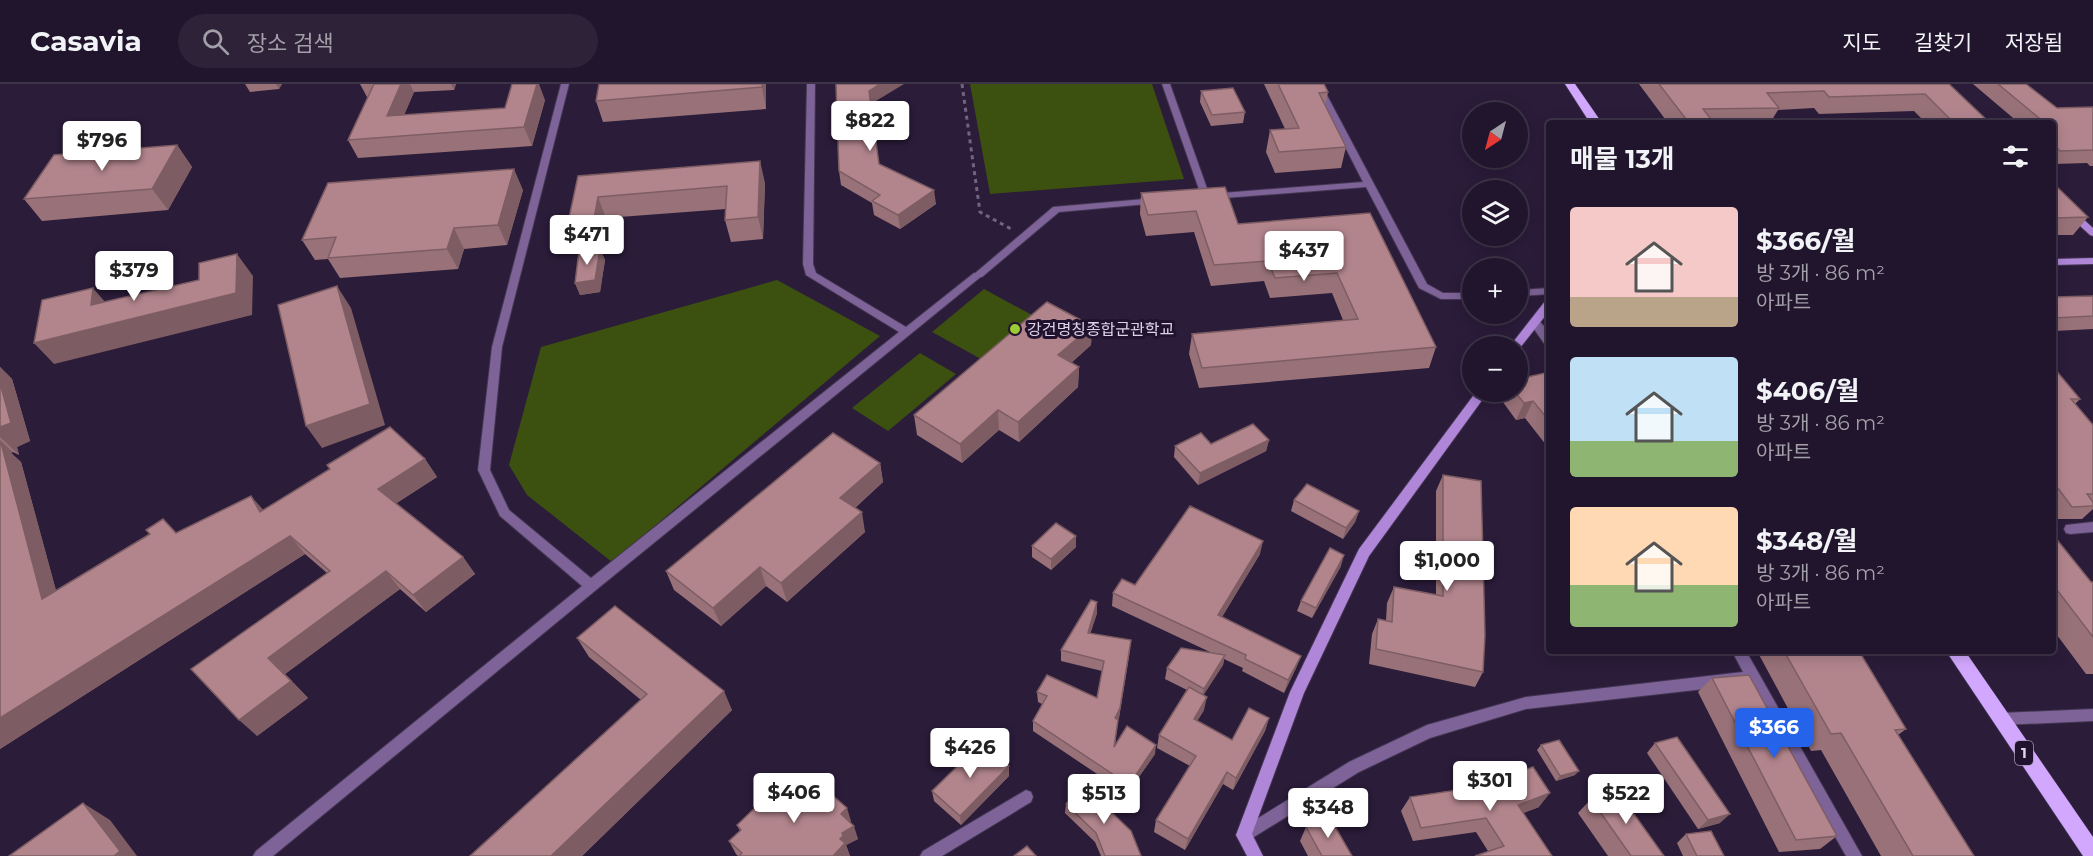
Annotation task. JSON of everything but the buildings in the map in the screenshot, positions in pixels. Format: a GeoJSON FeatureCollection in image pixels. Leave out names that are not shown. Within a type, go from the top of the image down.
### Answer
{"type":"FeatureCollection","features":[{"type":"Feature","properties":{"kind":"main road"},"geometry":{"type":"LineString","coordinates":[[1570,84],[1594,120]]}},
{"type":"Feature","properties":{"kind":"main road","name":"1"},"geometry":{"type":"LineString","coordinates":[[1957,654],[2093,854]]}},
{"type":"Feature","properties":{"kind":"street"},"geometry":{"type":"LineString","coordinates":[[565,84],[497,347],[484,470],[504,513],[591,586]]}},
{"type":"Feature","properties":{"kind":"street"},"geometry":{"type":"LineString","coordinates":[[811,84],[808,264],[811,275],[907,332]]}},
{"type":"Feature","properties":{"kind":"street"},"geometry":{"type":"LineString","coordinates":[[1166,84],[1205,196]]}},
{"type":"Feature","properties":{"kind":"street"},"geometry":{"type":"LineString","coordinates":[[1317,84],[1423,286],[1441,296],[1462,296]]}},
{"type":"Feature","properties":{"kind":"street"},"geometry":{"type":"LineString","coordinates":[[1193,197],[1369,184]]}},
{"type":"Feature","properties":{"kind":"street"},"geometry":{"type":"LineString","coordinates":[[2056,198],[2093,233]]}},
{"type":"Feature","properties":{"kind":"street"},"geometry":{"type":"LineString","coordinates":[[261,856],[591,586],[978,275],[1056,209],[1170,199]]}},
{"type":"Feature","properties":{"kind":"street"},"geometry":{"type":"LineString","coordinates":[[2056,262],[2093,261]]}},
{"type":"Feature","properties":{"kind":"street"},"geometry":{"type":"LineString","coordinates":[[1528,292],[1546,291]]}},
{"type":"Feature","properties":{"kind":"street"},"geometry":{"type":"LineString","coordinates":[[1523,336],[1546,307]]}},
{"type":"Feature","properties":{"kind":"street"},"geometry":{"type":"LineString","coordinates":[[1534,322],[1546,338]]}},
{"type":"Feature","properties":{"kind":"street"},"geometry":{"type":"LineString","coordinates":[[1255,856],[1244,835],[1297,693],[1364,554],[1475,402]]}},
{"type":"Feature","properties":{"kind":"street"},"geometry":{"type":"LineString","coordinates":[[2070,528],[2093,527]]}},
{"type":"Feature","properties":{"kind":"street"},"geometry":{"type":"LineString","coordinates":[[1741,654],[1854,856]]}},
{"type":"Feature","properties":{"kind":"street"},"geometry":{"type":"LineString","coordinates":[[1244,835],[1354,767],[1427,732],[1526,704],[1754,677]]}},
{"type":"Feature","properties":{"kind":"street"},"geometry":{"type":"LineString","coordinates":[[2001,719],[2093,715]]}},
{"type":"Feature","properties":{"kind":"street"},"geometry":{"type":"LineString","coordinates":[[928,856],[1026,797]]}},
{"type":"Feature","properties":{"kind":"path"},"geometry":{"type":"LineString","coordinates":[[962,84],[980,212],[1024,236]]}},
{"type":"Feature","properties":{"kind":"green space"},"geometry":{"type":"Polygon","coordinates":[[[970,84],[1152,84],[1184,179],[990,194],[970,84]]]}},
{"type":"Feature","properties":{"kind":"green space"},"geometry":{"type":"Polygon","coordinates":[[[777,280],[880,336],[612,562],[527,495],[509,465],[541,347],[777,280]]]}},
{"type":"Feature","properties":{"kind":"green space"},"geometry":{"type":"Polygon","coordinates":[[[984,289],[1032,315],[981,359],[932,332],[984,289]]]}},
{"type":"Feature","properties":{"kind":"green space"},"geometry":{"type":"Polygon","coordinates":[[[920,353],[956,374],[888,431],[852,408],[920,353]]]}},
{"type":"Feature","properties":{"kind":"place","name":"강건명칭종합군관학교"},"geometry":{"type":"Point","coordinates":[1015,329]}}]}
